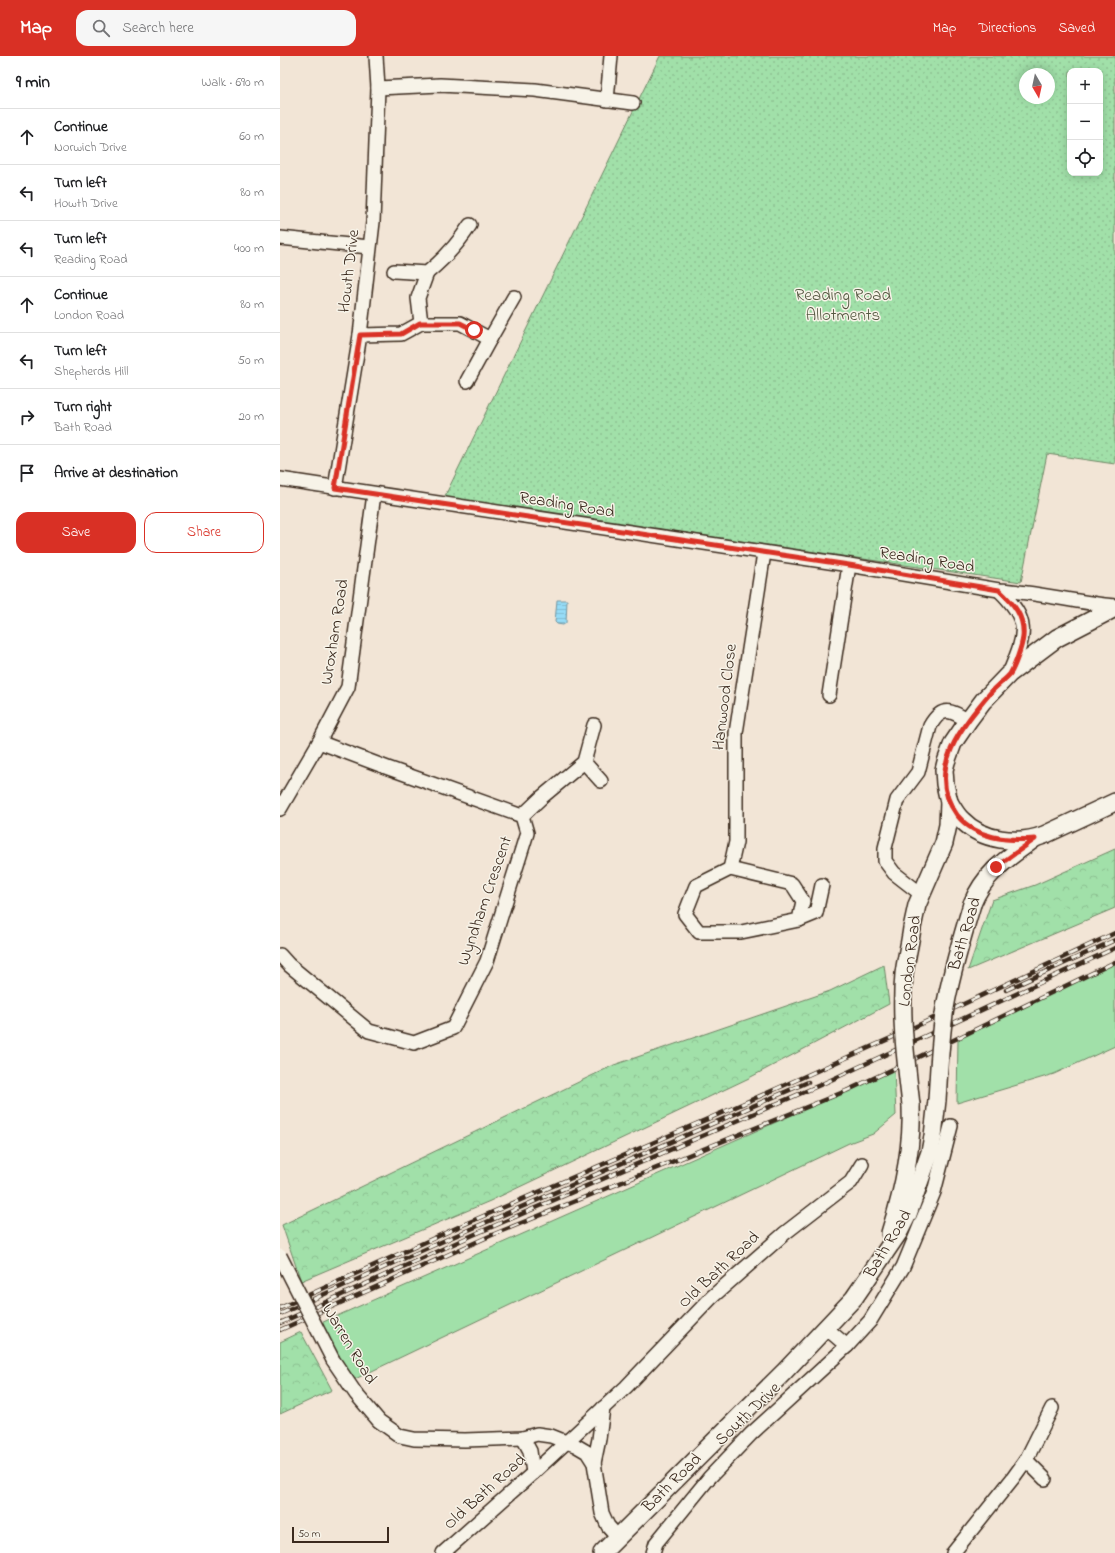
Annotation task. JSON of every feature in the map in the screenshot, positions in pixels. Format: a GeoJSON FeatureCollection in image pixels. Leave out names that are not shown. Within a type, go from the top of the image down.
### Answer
{"type":"FeatureCollection","features":[{"type":"Feature","properties":{"kind":"main road","name":"London Road"},"geometry":{"type":"LineString","coordinates":[[884,1254],[895,1216],[908,1160],[912,1120],[912,1105],[903,1022],[904,976],[914,915],[921,894],[944,843],[948,824],[949,802],[945,784],[946,762],[954,743],[968,721],[995,688],[1009,674],[1057,638],[1115,607]]}},
{"type":"Feature","properties":{"kind":"main road"},"geometry":{"type":"LineString","coordinates":[[949,802],[961,820],[979,832],[1004,839],[1015,840],[1035,839],[1115,802]]}},
{"type":"Feature","properties":{"kind":"main road","name":"Bath Road"},"geometry":{"type":"LineString","coordinates":[[602,1553],[854,1298],[899,1232],[915,1196],[933,1136],[938,1100],[940,1051],[945,1009],[959,948],[972,904],[976,894],[990,873],[1035,839]]}},
{"type":"Feature","properties":{"kind":"street","name":"Howth Drive"},"geometry":{"type":"LineString","coordinates":[[335,488],[360,335],[373,222],[378,88],[376,56]]}},
{"type":"Feature","properties":{"kind":"street"},"geometry":{"type":"LineString","coordinates":[[607,100],[611,56]]}},
{"type":"Feature","properties":{"kind":"street"},"geometry":{"type":"LineString","coordinates":[[378,88],[440,85],[535,90],[633,103]]}},
{"type":"Feature","properties":{"kind":"street"},"geometry":{"type":"LineString","coordinates":[[420,323],[418,298],[427,273],[443,260],[470,226]]}},
{"type":"Feature","properties":{"kind":"street"},"geometry":{"type":"LineString","coordinates":[[280,238],[369,247]]}},
{"type":"Feature","properties":{"kind":"street"},"geometry":{"type":"LineString","coordinates":[[394,271],[427,273]]}},
{"type":"Feature","properties":{"kind":"street"},"geometry":{"type":"LineString","coordinates":[[467,381],[514,298]]}},
{"type":"Feature","properties":{"kind":"street"},"geometry":{"type":"LineString","coordinates":[[360,335],[401,334],[420,323],[460,323],[490,339]]}},
{"type":"Feature","properties":{"kind":"street","name":"Reading Road"},"geometry":{"type":"LineString","coordinates":[[280,479],[849,565],[999,590],[1017,591],[1115,607]]}},
{"type":"Feature","properties":{"kind":"street","name":"Wroxham Road"},"geometry":{"type":"LineString","coordinates":[[280,809],[319,742],[348,687],[374,494]]}},
{"type":"Feature","properties":{"kind":"street","name":"Hanwood Close"},"geometry":{"type":"LineString","coordinates":[[730,869],[736,842],[736,733],[764,553]]}},
{"type":"Feature","properties":{"kind":"street"},"geometry":{"type":"LineString","coordinates":[[829,695],[849,565]]}},
{"type":"Feature","properties":{"kind":"street"},"geometry":{"type":"LineString","coordinates":[[999,590],[1018,611],[1023,629],[1021,645],[1009,674]]}},
{"type":"Feature","properties":{"kind":"street"},"geometry":{"type":"LineString","coordinates":[[921,894],[894,873],[886,861],[885,848],[897,800],[918,772],[930,726],[934,719],[942,712],[951,711],[968,721]]}},
{"type":"Feature","properties":{"kind":"street"},"geometry":{"type":"LineString","coordinates":[[522,816],[584,762],[594,725]]}},
{"type":"Feature","properties":{"kind":"street","name":"Wyndham Crescent"},"geometry":{"type":"LineString","coordinates":[[280,955],[289,965],[369,1031],[414,1043],[453,1028],[487,961],[527,833],[522,816],[319,742]]}},
{"type":"Feature","properties":{"kind":"street"},"geometry":{"type":"LineString","coordinates":[[584,762],[600,781]]}},
{"type":"Feature","properties":{"kind":"street"},"geometry":{"type":"LineString","coordinates":[[799,920],[803,901],[792,884],[730,869],[696,886],[685,914],[699,932],[741,932],[799,920],[816,914],[822,885]]}},
{"type":"Feature","properties":{"kind":"street","name":"South Drive"},"geometry":{"type":"LineString","coordinates":[[653,1553],[656,1543],[710,1478],[751,1434],[847,1346],[870,1321],[903,1267],[934,1192],[951,1126]]}},
{"type":"Feature","properties":{"kind":"street","name":"Old Bath Road"},"geometry":{"type":"LineString","coordinates":[[442,1553],[533,1473],[626,1387],[712,1297],[785,1233],[851,1182],[862,1164]]}},
{"type":"Feature","properties":{"kind":"street","name":"Warren Road"},"geometry":{"type":"LineString","coordinates":[[280,1256],[333,1360],[356,1394],[379,1421],[400,1436],[414,1439],[465,1440],[523,1438],[537,1434],[552,1436],[576,1445],[587,1452],[594,1463]]}},
{"type":"Feature","properties":{"kind":"street"},"geometry":{"type":"LineString","coordinates":[[826,1328],[847,1346]]}},
{"type":"Feature","properties":{"kind":"street"},"geometry":{"type":"LineString","coordinates":[[603,1408],[594,1463],[602,1513],[608,1526],[618,1536]]}},
{"type":"Feature","properties":{"kind":"street"},"geometry":{"type":"LineString","coordinates":[[953,1553],[1026,1460],[1052,1408]]}},
{"type":"Feature","properties":{"kind":"street"},"geometry":{"type":"LineString","coordinates":[[523,1438],[530,1452],[533,1473]]}},
{"type":"Feature","properties":{"kind":"street"},"geometry":{"type":"LineString","coordinates":[[1026,1460],[1045,1479]]}},
{"type":"Feature","properties":{"kind":"green space","name":"Reading Road Allotments"},"geometry":{"type":"Polygon","coordinates":[[[660,56],[1115,56],[1115,464],[1047,454],[1021,582],[569,516],[443,500],[660,56]]]}},
{"type":"Feature","properties":{"kind":"green space"},"geometry":{"type":"Polygon","coordinates":[[[1115,849],[1115,908],[968,970],[992,900],[1035,885],[1115,849]]]}},
{"type":"Feature","properties":{"kind":"green space"},"geometry":{"type":"Polygon","coordinates":[[[1115,962],[1115,1046],[1054,1074],[957,1103],[958,1039],[1115,962]]]}},
{"type":"Feature","properties":{"kind":"green space"},"geometry":{"type":"Polygon","coordinates":[[[884,965],[889,1004],[749,1078],[490,1201],[301,1281],[282,1225],[614,1065],[830,991],[884,965]]]}},
{"type":"Feature","properties":{"kind":"green space"},"geometry":{"type":"Polygon","coordinates":[[[894,1070],[896,1115],[873,1134],[849,1143],[351,1381],[321,1323],[894,1070]]]}},
{"type":"Feature","properties":{"kind":"green space"},"geometry":{"type":"Polygon","coordinates":[[[301,1332],[332,1390],[280,1414],[280,1342],[301,1332]]]}},
{"type":"Feature","properties":{"kind":"water"},"geometry":{"type":"Polygon","coordinates":[[[557,600],[567,600],[566,623],[563,625],[555,622],[557,600]]]}},
{"type":"Feature","properties":{"kind":"railway"},"geometry":{"type":"LineString","coordinates":[[280,1308],[465,1224],[891,1038],[1115,933]]}},
{"type":"Feature","properties":{"kind":"railway"},"geometry":{"type":"LineString","coordinates":[[1006,990],[1115,940]]}},
{"type":"Feature","properties":{"kind":"railway"},"geometry":{"type":"LineString","coordinates":[[280,1323],[473,1235],[820,1085],[1115,948]]}},
{"type":"Feature","properties":{"kind":"railway"},"geometry":{"type":"LineString","coordinates":[[280,1330],[492,1235],[846,1091],[1115,962]]}},
{"type":"Feature","properties":{"kind":"railway"},"geometry":{"type":"LineString","coordinates":[[280,1314],[808,1082]]}},
{"type":"Feature","properties":{"kind":"route"},"geometry":{"type":"LineString","coordinates":[[474,330],[460,323],[420,323],[401,334],[360,335],[335,488],[849,565],[999,590],[1018,611],[1023,629],[1021,645],[1009,674],[983,701],[954,743],[948,754],[944,770],[946,793],[949,802],[956,814],[967,825],[979,832],[995,838],[1015,840],[1035,839],[996,867]]}}]}
